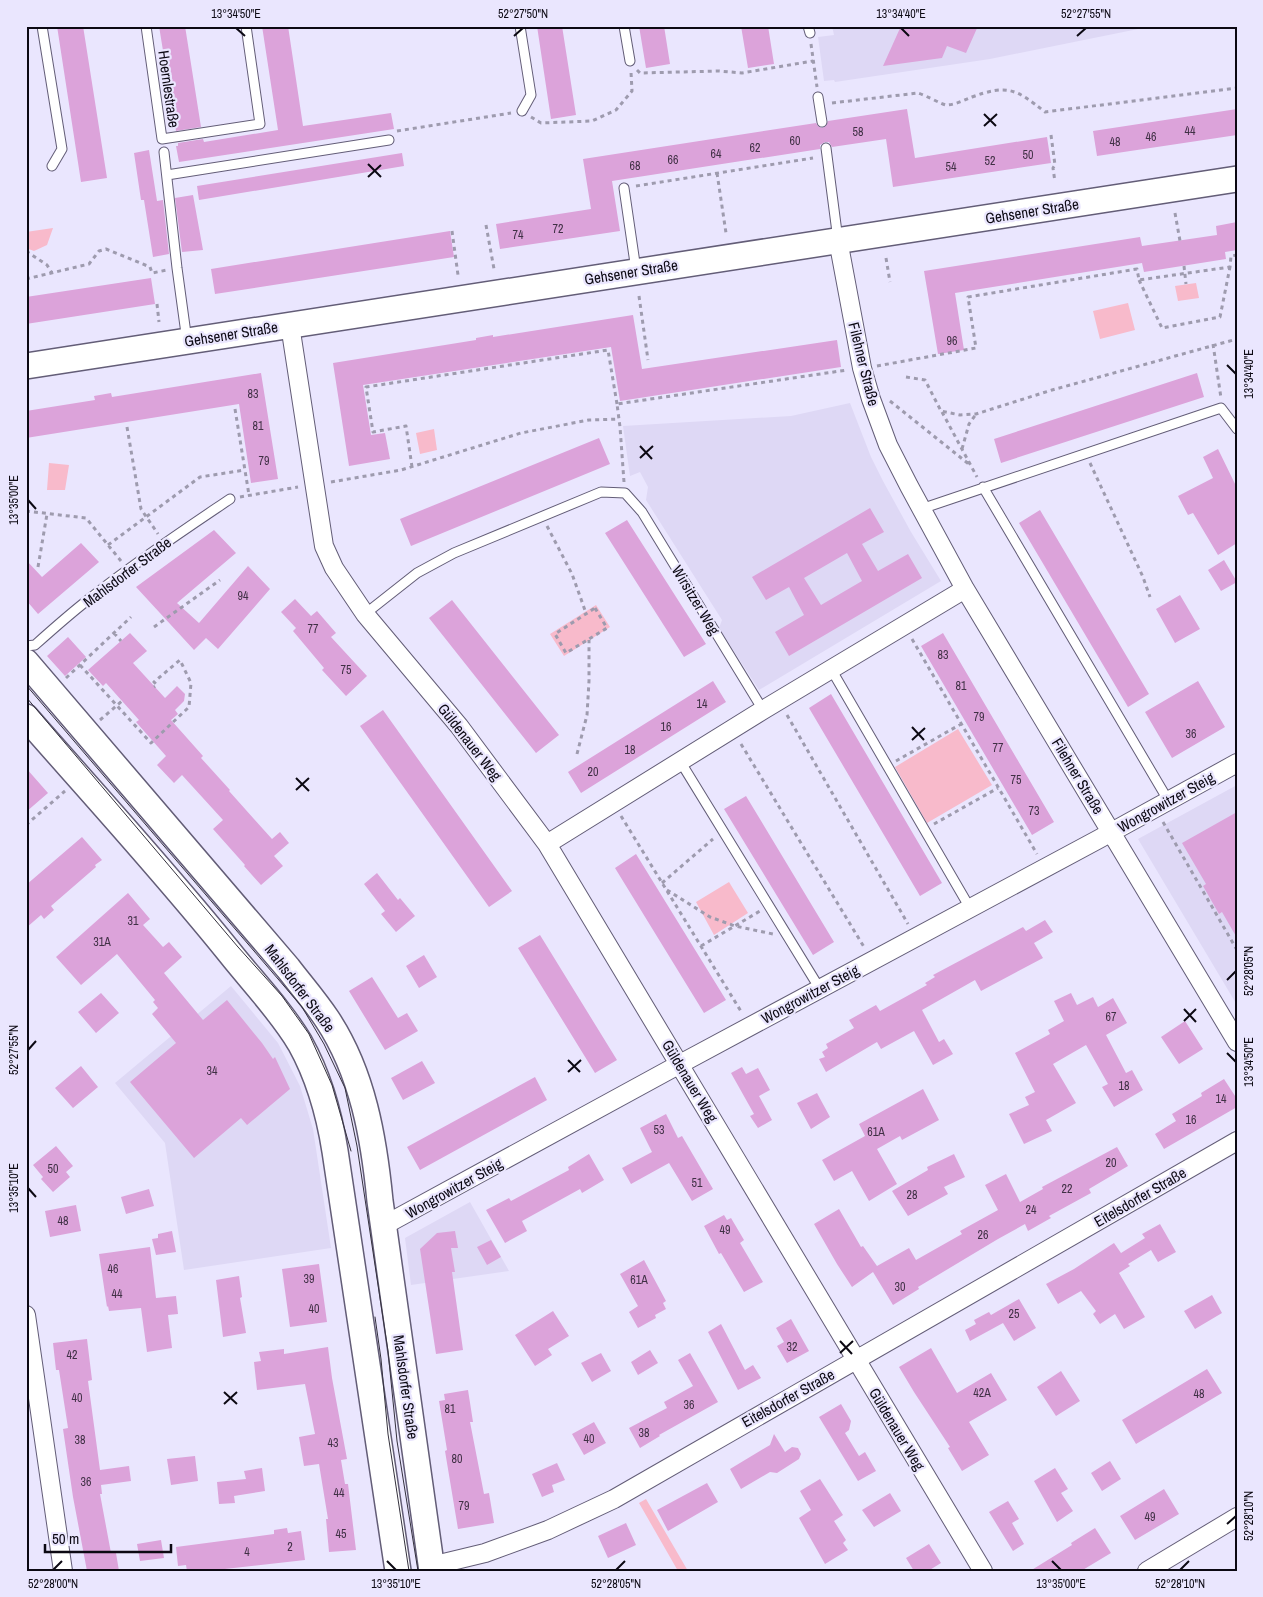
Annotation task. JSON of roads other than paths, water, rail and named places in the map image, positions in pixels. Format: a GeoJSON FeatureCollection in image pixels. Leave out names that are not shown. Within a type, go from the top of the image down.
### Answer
{"type":"FeatureCollection","features":[{"type":"Feature","properties":{"kind":"main road","name":"Gehsener Straße"},"geometry":{"type":"LineString","coordinates":[[26,366],[1237,179]]}},
{"type":"Feature","properties":{"kind":"main road","name":"Mahlsdorfer Straße"},"geometry":{"type":"LineString","coordinates":[[26,662],[288,968],[328,1020],[354,1075],[365,1107],[374,1144],[383,1226],[431,1568]]}},
{"type":"Feature","properties":{"kind":"main road"},"geometry":{"type":"LineString","coordinates":[[26,717],[216,936],[300,1042],[312,1067],[323,1095],[330,1121],[398,1570],[431,1568]]}},
{"type":"Feature","properties":{"kind":"main road"},"geometry":{"type":"LineString","coordinates":[[348,1232],[383,1226]]}},
{"type":"Feature","properties":{"kind":"street","name":"Filehner Straße"},"geometry":{"type":"LineString","coordinates":[[838,240],[866,384],[888,445],[965,589],[1237,1042]]}},
{"type":"Feature","properties":{"kind":"street","name":"Güldenauer Weg"},"geometry":{"type":"LineString","coordinates":[[290,325],[324,546],[334,568],[364,614],[459,726],[547,844],[982,1571]]}},
{"type":"Feature","properties":{"kind":"street"},"geometry":{"type":"LineString","coordinates":[[547,844],[763,710],[965,589]]}},
{"type":"Feature","properties":{"kind":"street","name":"Wongrowitzer Steig"},"geometry":{"type":"LineString","coordinates":[[383,1226],[1237,763]]}},
{"type":"Feature","properties":{"kind":"street","name":"Eitelsdorfer Straße"},"geometry":{"type":"LineString","coordinates":[[431,1568],[485,1553],[548,1530],[614,1499],[1237,1141]]}},
{"type":"Feature","properties":{"kind":"street"},"geometry":{"type":"LineString","coordinates":[[26,1315],[63,1571]]}},
{"type":"Feature","properties":{"kind":"street"},"geometry":{"type":"LineString","coordinates":[[1147,1571],[1237,1517]]}},
{"type":"Feature","properties":{"kind":"street"},"geometry":{"type":"LineString","coordinates":[[392,1571],[398,1570]]}},
{"type":"Feature","properties":{"kind":"lane"},"geometry":{"type":"LineString","coordinates":[[42,26],[62,149],[52,166]]}},
{"type":"Feature","properties":{"kind":"lane","name":"Hoernlestraße"},"geometry":{"type":"LineString","coordinates":[[146,26],[162,139],[260,124],[246,26]]}},
{"type":"Feature","properties":{"kind":"lane"},"geometry":{"type":"LineString","coordinates":[[520,26],[531,94],[522,111]]}},
{"type":"Feature","properties":{"kind":"lane"},"geometry":{"type":"LineString","coordinates":[[624,26],[630,61]]}},
{"type":"Feature","properties":{"kind":"lane"},"geometry":{"type":"LineString","coordinates":[[818,97],[822,122]]}},
{"type":"Feature","properties":{"kind":"lane"},"geometry":{"type":"LineString","coordinates":[[167,175],[389,140]]}},
{"type":"Feature","properties":{"kind":"lane"},"geometry":{"type":"LineString","coordinates":[[826,148],[838,240]]}},
{"type":"Feature","properties":{"kind":"lane"},"geometry":{"type":"LineString","coordinates":[[164,152],[177,268],[188,341]]}},
{"type":"Feature","properties":{"kind":"lane"},"geometry":{"type":"LineString","coordinates":[[624,188],[636,271]]}},
{"type":"Feature","properties":{"kind":"lane"},"geometry":{"type":"LineString","coordinates":[[921,509],[1221,408],[1237,429]]}},
{"type":"Feature","properties":{"kind":"lane"},"geometry":{"type":"LineString","coordinates":[[983,488],[1168,800]]}},
{"type":"Feature","properties":{"kind":"lane","name":"Wirsitzer Weg"},"geometry":{"type":"LineString","coordinates":[[364,614],[417,573],[454,553],[602,492],[624,493],[642,512],[763,710]]}},
{"type":"Feature","properties":{"kind":"lane","name":"Mahlsdorfer Straße"},"geometry":{"type":"LineString","coordinates":[[26,646],[35,645],[127,570],[230,499]]}},
{"type":"Feature","properties":{"kind":"lane"},"geometry":{"type":"LineString","coordinates":[[831,669],[970,908]]}},
{"type":"Feature","properties":{"kind":"lane"},"geometry":{"type":"LineString","coordinates":[[680,761],[820,989]]}},
{"type":"Feature","properties":{"kind":"tram line"},"geometry":{"type":"LineString","coordinates":[[26,685],[302,1007],[324,1044],[345,1088],[357,1146],[388,1351],[397,1441],[418,1571]]}},
{"type":"Feature","properties":{"kind":"tram line"},"geometry":{"type":"LineString","coordinates":[[26,697],[238,947],[282,996],[309,1034],[332,1085],[351,1151]]}},
{"type":"Feature","properties":{"kind":"tram line"},"geometry":{"type":"LineString","coordinates":[[375,1317],[388,1434],[409,1571]]}}]}
